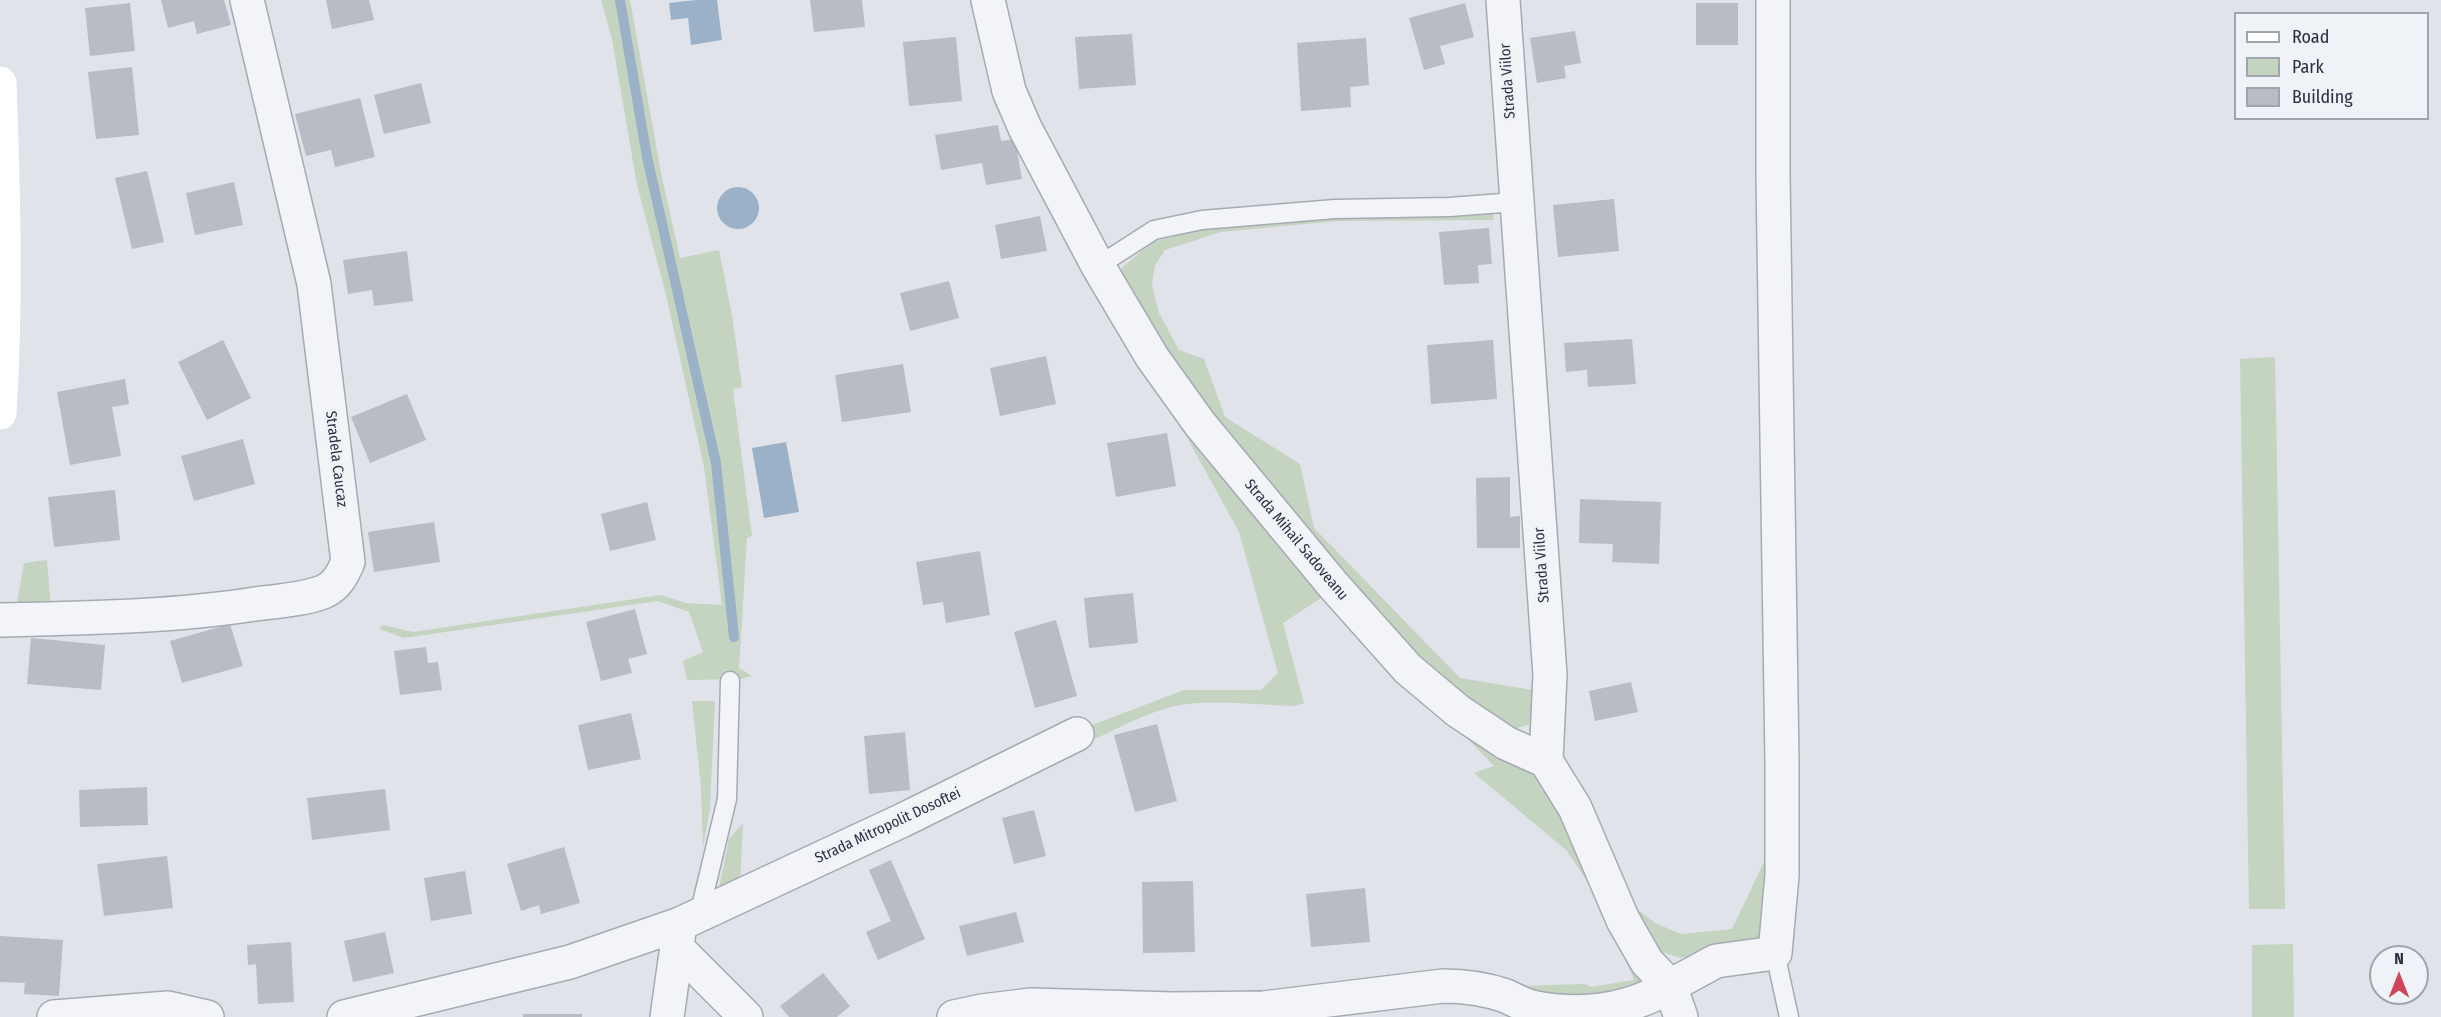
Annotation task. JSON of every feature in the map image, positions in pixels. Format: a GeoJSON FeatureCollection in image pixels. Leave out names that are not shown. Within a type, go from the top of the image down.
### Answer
{"type":"FeatureCollection","features":[{"type":"Feature","properties":{"kind":"street","name":"Stradela Caucaz"},"geometry":{"type":"LineString","coordinates":[[0,620],[107,617],[225,609],[303,597],[324,592],[340,580],[348,562],[314,284],[247,0]]}},
{"type":"Feature","properties":{"kind":"street","name":"Strada Mihail Sadoveanu"},"geometry":{"type":"LineString","coordinates":[[988,0],[1009,91],[1025,128],[1098,266],[1152,357],[1200,424],[1334,586],[1408,669],[1467,718],[1506,743],[1546,761]]}},
{"type":"Feature","properties":{"kind":"street","name":"Strada Viilor"},"geometry":{"type":"LineString","coordinates":[[1503,0],[1550,675],[1546,761]]}},
{"type":"Feature","properties":{"kind":"street"},"geometry":{"type":"LineString","coordinates":[[954,1017],[1031,1005],[1173,1009],[1264,1008],[1443,986],[1468,986],[1505,996],[1531,1007],[1569,1014],[1610,1011],[1635,1004],[1716,961],[1775,953],[1782,875],[1782,762],[1773,176],[1773,0]]}},
{"type":"Feature","properties":{"kind":"street"},"geometry":{"type":"LineString","coordinates":[[0,83],[5,221],[0,413]]}},
{"type":"Feature","properties":{"kind":"street","name":"Strada Mitropolit Dosoftei"},"geometry":{"type":"LineString","coordinates":[[344,1017],[570,962],[686,929],[1077,734]]}},
{"type":"Feature","properties":{"kind":"street"},"geometry":{"type":"LineString","coordinates":[[1546,761],[1575,808],[1628,928],[1647,962],[1670,986],[1681,1017]]}},
{"type":"Feature","properties":{"kind":"street"},"geometry":{"type":"LineString","coordinates":[[667,1017],[686,929]]}},
{"type":"Feature","properties":{"kind":"street"},"geometry":{"type":"LineString","coordinates":[[686,929],[746,1017]]}},
{"type":"Feature","properties":{"kind":"street"},"geometry":{"type":"LineString","coordinates":[[54,1017],[168,1008],[207,1017]]}},
{"type":"Feature","properties":{"kind":"lane"},"geometry":{"type":"LineString","coordinates":[[1098,266],[1154,230],[1203,220],[1335,209],[1449,207],[1516,202]]}},
{"type":"Feature","properties":{"kind":"lane"},"geometry":{"type":"LineString","coordinates":[[686,929],[726,799],[730,681]]}},
{"type":"Feature","properties":{"kind":"lane"},"geometry":{"type":"LineString","coordinates":[[1775,953],[1788,1017]]}},
{"type":"Feature","properties":{"kind":"green space"},"geometry":{"type":"Polygon","coordinates":[[[601,0],[630,0],[661,173],[680,258],[719,250],[732,315],[742,387],[733,389],[752,536],[747,538],[739,668],[752,676],[741,679],[687,680],[683,661],[703,652],[689,612],[658,601],[404,638],[379,629],[383,625],[413,632],[661,595],[686,603],[722,605],[704,467],[666,295],[637,185],[612,39],[601,0]]]}},
{"type":"Feature","properties":{"kind":"green space"},"geometry":{"type":"Polygon","coordinates":[[[1492,210],[1494,220],[1338,221],[1221,232],[1165,250],[1155,265],[1152,285],[1159,313],[1179,350],[1204,359],[1225,417],[1300,464],[1314,528],[1460,678],[1533,690],[1530,724],[1517,728],[1498,728],[1393,640],[1168,367],[1117,272],[1152,242],[1208,228],[1340,214],[1492,210]]]}},
{"type":"Feature","properties":{"kind":"green space"},"geometry":{"type":"Polygon","coordinates":[[[2275,357],[2285,909],[2249,909],[2240,359],[2275,357]]]}},
{"type":"Feature","properties":{"kind":"green space"},"geometry":{"type":"Polygon","coordinates":[[[1153,376],[1324,596],[1283,623],[1304,703],[1295,706],[1201,703],[1175,706],[1162,709],[1092,740],[1087,727],[1184,690],[1261,690],[1278,673],[1239,532],[1153,376]]]}},
{"type":"Feature","properties":{"kind":"green space"},"geometry":{"type":"Polygon","coordinates":[[[47,560],[51,608],[17,603],[24,563],[47,560]]]}},
{"type":"Feature","properties":{"kind":"green space"},"geometry":{"type":"Polygon","coordinates":[[[692,701],[715,701],[710,809],[703,847],[701,787],[692,701]]]}},
{"type":"Feature","properties":{"kind":"green space"},"geometry":{"type":"Polygon","coordinates":[[[1446,717],[1535,774],[1583,856],[1639,961],[1642,984],[1614,1000],[1555,1003],[1515,986],[1584,984],[1591,987],[1634,980],[1601,901],[1566,850],[1474,773],[1494,766],[1446,717]]]}},
{"type":"Feature","properties":{"kind":"green space"},"geometry":{"type":"Polygon","coordinates":[[[1587,801],[1638,910],[1655,923],[1681,934],[1732,929],[1764,862],[1766,934],[1751,944],[1680,958],[1656,950],[1630,909],[1587,801]]]}},
{"type":"Feature","properties":{"kind":"green space"},"geometry":{"type":"Polygon","coordinates":[[[743,823],[740,883],[717,898],[729,839],[743,823]]]}},
{"type":"Feature","properties":{"kind":"green space"},"geometry":{"type":"Polygon","coordinates":[[[2293,944],[2294,1017],[2252,1017],[2252,945],[2293,944]]]}},
{"type":"Feature","properties":{"kind":"water"},"geometry":{"type":"Polygon","coordinates":[[[717,0],[722,40],[691,45],[688,18],[671,20],[669,3],[717,0]]]}},
{"type":"Feature","properties":{"kind":"water"},"geometry":{"type":"Polygon","coordinates":[[[738,187],[753,193],[759,208],[753,223],[738,229],[723,223],[717,208],[723,193],[738,187]]]}},
{"type":"Feature","properties":{"kind":"water"},"geometry":{"type":"Polygon","coordinates":[[[786,442],[799,512],[764,518],[752,448],[786,442]]]}},
{"type":"Feature","properties":{"kind":"building"},"geometry":{"type":"Polygon","coordinates":[[[161,0],[224,0],[231,25],[197,34],[194,21],[168,28],[161,0]]]}},
{"type":"Feature","properties":{"kind":"building"},"geometry":{"type":"Polygon","coordinates":[[[326,0],[369,0],[374,20],[332,29],[326,0]]]}},
{"type":"Feature","properties":{"kind":"building"},"geometry":{"type":"Polygon","coordinates":[[[810,0],[862,0],[865,27],[814,32],[810,0]]]}},
{"type":"Feature","properties":{"kind":"building"},"geometry":{"type":"Polygon","coordinates":[[[130,3],[135,51],[90,56],[85,8],[130,3]]]}},
{"type":"Feature","properties":{"kind":"building"},"geometry":{"type":"Polygon","coordinates":[[[1465,3],[1474,37],[1440,46],[1445,64],[1424,70],[1409,18],[1465,3]]]}},
{"type":"Feature","properties":{"kind":"building"},"geometry":{"type":"Polygon","coordinates":[[[1696,3],[1738,3],[1738,45],[1696,45],[1696,3]]]}},
{"type":"Feature","properties":{"kind":"building"},"geometry":{"type":"Polygon","coordinates":[[[1575,31],[1581,63],[1564,66],[1566,78],[1537,83],[1530,38],[1575,31]]]}},
{"type":"Feature","properties":{"kind":"building"},"geometry":{"type":"Polygon","coordinates":[[[1132,34],[1136,85],[1079,89],[1075,37],[1132,34]]]}},
{"type":"Feature","properties":{"kind":"building"},"geometry":{"type":"Polygon","coordinates":[[[956,37],[962,101],[909,106],[903,42],[956,37]]]}},
{"type":"Feature","properties":{"kind":"building"},"geometry":{"type":"Polygon","coordinates":[[[1366,38],[1369,85],[1350,87],[1351,107],[1301,111],[1297,43],[1366,38]]]}},
{"type":"Feature","properties":{"kind":"building"},"geometry":{"type":"Polygon","coordinates":[[[132,67],[139,135],[96,139],[88,72],[132,67]]]}},
{"type":"Feature","properties":{"kind":"building"},"geometry":{"type":"Polygon","coordinates":[[[421,83],[431,123],[384,134],[374,95],[421,83]]]}},
{"type":"Feature","properties":{"kind":"building"},"geometry":{"type":"Polygon","coordinates":[[[360,98],[375,157],[335,167],[331,150],[306,156],[295,114],[360,98]]]}},
{"type":"Feature","properties":{"kind":"building"},"geometry":{"type":"Polygon","coordinates":[[[998,125],[1001,141],[1015,139],[1022,179],[986,185],[982,163],[941,170],[935,135],[998,125]]]}},
{"type":"Feature","properties":{"kind":"building"},"geometry":{"type":"Polygon","coordinates":[[[147,171],[164,242],[132,249],[115,178],[147,171]]]}},
{"type":"Feature","properties":{"kind":"building"},"geometry":{"type":"Polygon","coordinates":[[[234,182],[243,225],[195,235],[186,193],[234,182]]]}},
{"type":"Feature","properties":{"kind":"building"},"geometry":{"type":"Polygon","coordinates":[[[1614,199],[1619,251],[1558,257],[1553,205],[1614,199]]]}},
{"type":"Feature","properties":{"kind":"building"},"geometry":{"type":"Polygon","coordinates":[[[1040,216],[1047,251],[1001,259],[995,225],[1040,216]]]}},
{"type":"Feature","properties":{"kind":"building"},"geometry":{"type":"Polygon","coordinates":[[[1489,228],[1492,264],[1478,265],[1479,283],[1444,285],[1439,232],[1489,228]]]}},
{"type":"Feature","properties":{"kind":"building"},"geometry":{"type":"Polygon","coordinates":[[[407,251],[413,301],[374,306],[372,290],[348,294],[343,260],[407,251]]]}},
{"type":"Feature","properties":{"kind":"building"},"geometry":{"type":"Polygon","coordinates":[[[949,281],[959,318],[910,331],[900,293],[949,281]]]}},
{"type":"Feature","properties":{"kind":"building"},"geometry":{"type":"Polygon","coordinates":[[[1632,339],[1636,384],[1588,387],[1587,370],[1566,372],[1564,343],[1632,339]]]}},
{"type":"Feature","properties":{"kind":"building"},"geometry":{"type":"Polygon","coordinates":[[[223,340],[251,398],[207,420],[178,362],[223,340]]]}},
{"type":"Feature","properties":{"kind":"building"},"geometry":{"type":"Polygon","coordinates":[[[1493,340],[1497,399],[1431,404],[1427,345],[1493,340]]]}},
{"type":"Feature","properties":{"kind":"building"},"geometry":{"type":"Polygon","coordinates":[[[1046,356],[1056,404],[1000,416],[990,368],[1046,356]]]}},
{"type":"Feature","properties":{"kind":"building"},"geometry":{"type":"Polygon","coordinates":[[[903,364],[911,412],[842,422],[835,375],[903,364]]]}},
{"type":"Feature","properties":{"kind":"building"},"geometry":{"type":"Polygon","coordinates":[[[125,379],[129,404],[112,407],[121,456],[70,465],[57,392],[125,379]]]}},
{"type":"Feature","properties":{"kind":"building"},"geometry":{"type":"Polygon","coordinates":[[[407,394],[426,440],[370,463],[351,417],[407,394]]]}},
{"type":"Feature","properties":{"kind":"building"},"geometry":{"type":"Polygon","coordinates":[[[1167,433],[1176,486],[1116,497],[1107,443],[1167,433]]]}},
{"type":"Feature","properties":{"kind":"building"},"geometry":{"type":"Polygon","coordinates":[[[243,439],[255,484],[194,501],[181,456],[243,439]]]}},
{"type":"Feature","properties":{"kind":"building"},"geometry":{"type":"Polygon","coordinates":[[[1510,477],[1510,517],[1520,516],[1520,548],[1477,548],[1476,478],[1510,477]]]}},
{"type":"Feature","properties":{"kind":"building"},"geometry":{"type":"Polygon","coordinates":[[[115,490],[120,540],[54,547],[48,497],[115,490]]]}},
{"type":"Feature","properties":{"kind":"building"},"geometry":{"type":"Polygon","coordinates":[[[1580,499],[1661,502],[1659,564],[1612,562],[1613,544],[1579,543],[1580,499]]]}},
{"type":"Feature","properties":{"kind":"building"},"geometry":{"type":"Polygon","coordinates":[[[647,502],[656,540],[610,551],[601,514],[647,502]]]}},
{"type":"Feature","properties":{"kind":"building"},"geometry":{"type":"Polygon","coordinates":[[[434,522],[440,562],[374,572],[368,532],[434,522]]]}},
{"type":"Feature","properties":{"kind":"building"},"geometry":{"type":"Polygon","coordinates":[[[980,551],[990,615],[946,623],[943,602],[923,605],[916,562],[980,551]]]}},
{"type":"Feature","properties":{"kind":"building"},"geometry":{"type":"Polygon","coordinates":[[[1133,593],[1138,643],[1089,648],[1084,598],[1133,593]]]}},
{"type":"Feature","properties":{"kind":"building"},"geometry":{"type":"Polygon","coordinates":[[[635,609],[647,654],[628,659],[632,673],[601,681],[586,622],[635,609]]]}},
{"type":"Feature","properties":{"kind":"building"},"geometry":{"type":"Polygon","coordinates":[[[1056,620],[1077,696],[1035,708],[1014,632],[1056,620]]]}},
{"type":"Feature","properties":{"kind":"building"},"geometry":{"type":"Polygon","coordinates":[[[230,624],[243,666],[182,683],[170,641],[230,624]]]}},
{"type":"Feature","properties":{"kind":"building"},"geometry":{"type":"Polygon","coordinates":[[[31,638],[105,645],[101,690],[27,684],[31,638]]]}},
{"type":"Feature","properties":{"kind":"building"},"geometry":{"type":"Polygon","coordinates":[[[426,647],[428,663],[438,662],[442,690],[400,695],[394,651],[426,647]]]}},
{"type":"Feature","properties":{"kind":"building"},"geometry":{"type":"Polygon","coordinates":[[[1631,682],[1638,712],[1595,721],[1589,691],[1631,682]]]}},
{"type":"Feature","properties":{"kind":"building"},"geometry":{"type":"Polygon","coordinates":[[[631,713],[641,759],[588,770],[578,725],[631,713]]]}},
{"type":"Feature","properties":{"kind":"building"},"geometry":{"type":"Polygon","coordinates":[[[1157,724],[1177,801],[1135,812],[1114,735],[1157,724]]]}},
{"type":"Feature","properties":{"kind":"building"},"geometry":{"type":"Polygon","coordinates":[[[905,732],[910,790],[869,794],[864,736],[905,732]]]}},
{"type":"Feature","properties":{"kind":"building"},"geometry":{"type":"Polygon","coordinates":[[[147,787],[148,825],[80,827],[79,790],[147,787]]]}},
{"type":"Feature","properties":{"kind":"building"},"geometry":{"type":"Polygon","coordinates":[[[385,789],[390,830],[312,840],[307,798],[385,789]]]}},
{"type":"Feature","properties":{"kind":"building"},"geometry":{"type":"Polygon","coordinates":[[[1034,810],[1046,856],[1014,864],[1002,818],[1034,810]]]}},
{"type":"Feature","properties":{"kind":"building"},"geometry":{"type":"Polygon","coordinates":[[[564,847],[580,903],[541,914],[539,905],[521,911],[507,864],[564,847]]]}},
{"type":"Feature","properties":{"kind":"building"},"geometry":{"type":"Polygon","coordinates":[[[167,856],[173,908],[104,916],[97,864],[167,856]]]}},
{"type":"Feature","properties":{"kind":"building"},"geometry":{"type":"Polygon","coordinates":[[[891,860],[925,939],[878,960],[866,932],[891,921],[869,870],[891,860]]]}},
{"type":"Feature","properties":{"kind":"building"},"geometry":{"type":"Polygon","coordinates":[[[465,871],[472,914],[431,921],[424,878],[465,871]]]}},
{"type":"Feature","properties":{"kind":"building"},"geometry":{"type":"Polygon","coordinates":[[[1193,881],[1195,952],[1143,953],[1142,882],[1193,881]]]}},
{"type":"Feature","properties":{"kind":"building"},"geometry":{"type":"Polygon","coordinates":[[[1365,888],[1370,942],[1311,947],[1306,894],[1365,888]]]}},
{"type":"Feature","properties":{"kind":"building"},"geometry":{"type":"Polygon","coordinates":[[[1016,912],[1024,942],[967,956],[959,926],[1016,912]]]}},
{"type":"Feature","properties":{"kind":"building"},"geometry":{"type":"Polygon","coordinates":[[[385,932],[394,973],[353,982],[344,941],[385,932]]]}},
{"type":"Feature","properties":{"kind":"building"},"geometry":{"type":"Polygon","coordinates":[[[0,936],[63,940],[59,996],[24,994],[25,983],[0,982],[0,936]]]}},
{"type":"Feature","properties":{"kind":"building"},"geometry":{"type":"Polygon","coordinates":[[[291,942],[294,1002],[258,1004],[256,964],[248,965],[247,945],[291,942]]]}},
{"type":"Feature","properties":{"kind":"building"},"geometry":{"type":"Polygon","coordinates":[[[823,973],[850,1006],[837,1017],[789,1017],[780,1006],[823,973]]]}},
{"type":"Feature","properties":{"kind":"building"},"geometry":{"type":"Polygon","coordinates":[[[523,1014],[582,1014],[582,1017],[523,1017],[523,1014]]]}},
{"type":"Feature","properties":{"kind":"waterway"},"geometry":{"type":"LineString","coordinates":[[620,0],[647,157],[716,463],[734,637]]}}]}
